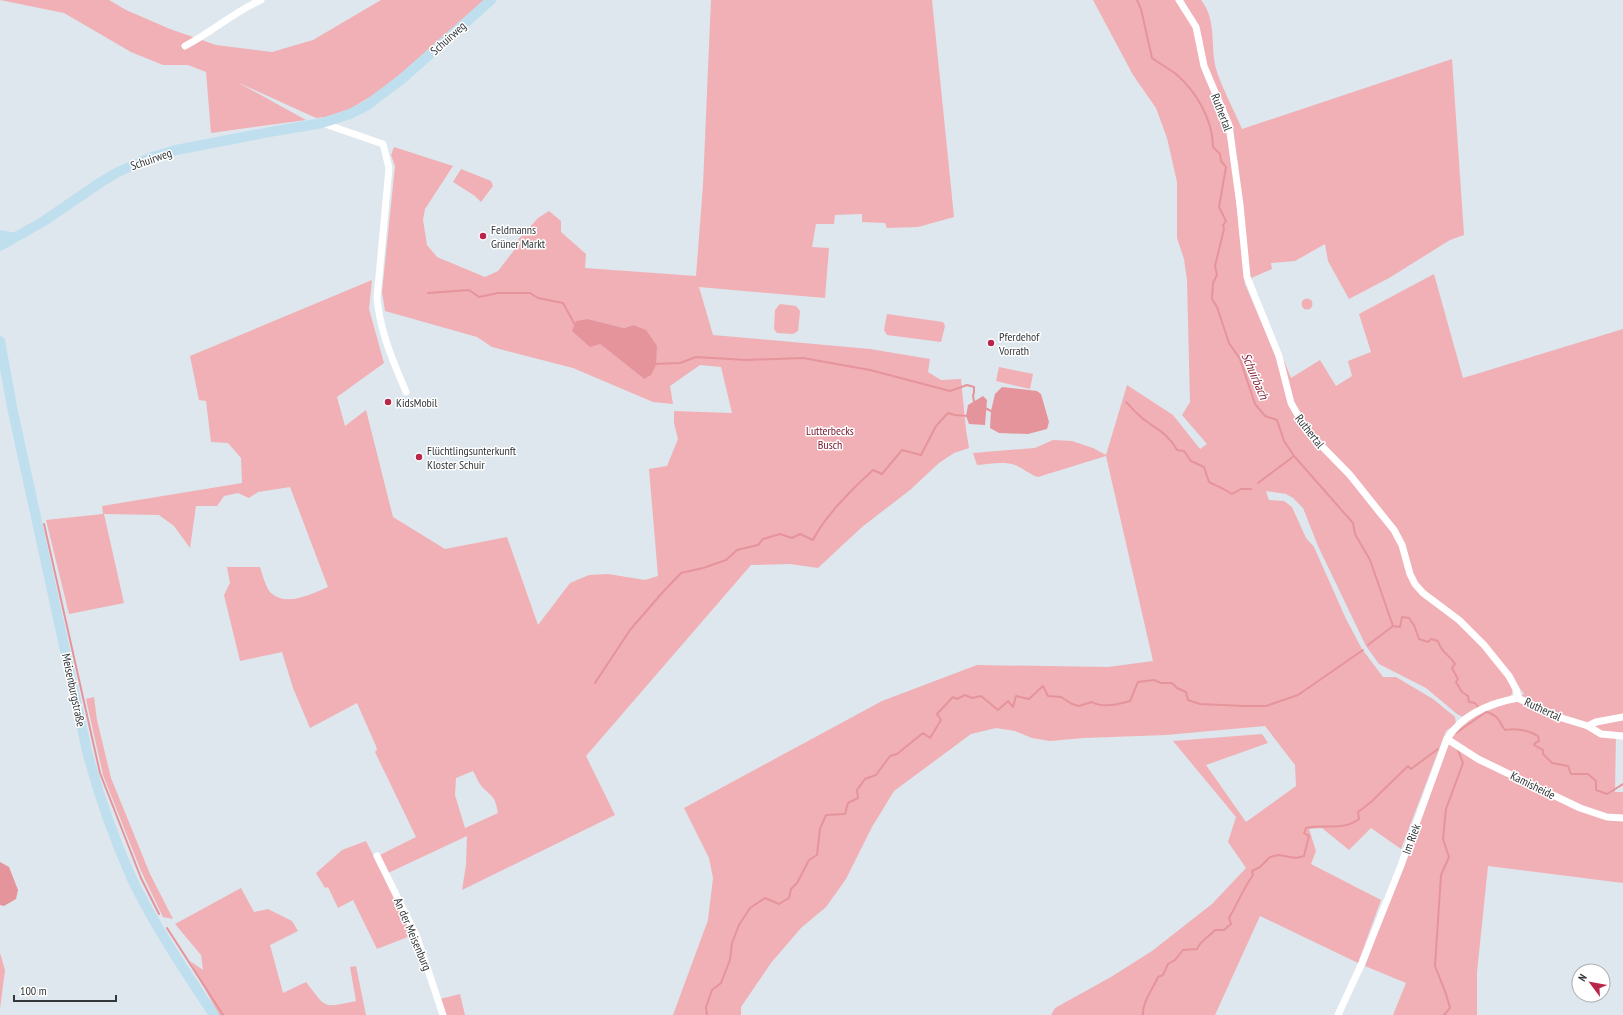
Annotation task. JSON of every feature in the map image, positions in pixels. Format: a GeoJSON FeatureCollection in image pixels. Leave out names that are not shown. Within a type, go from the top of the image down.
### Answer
{"type":"FeatureCollection","features":[{"type":"Feature","properties":{"kind":"main road","name":"Schuirweg"},"geometry":{"type":"LineString","coordinates":[[0,246],[44,221],[118,172],[152,157],[176,150],[275,130],[322,123],[350,114],[366,106],[430,55],[491,0]]}},
{"type":"Feature","properties":{"kind":"main road"},"geometry":{"type":"LineString","coordinates":[[0,235],[14,238]]}},
{"type":"Feature","properties":{"kind":"main road","name":"Meisenburgstraße"},"geometry":{"type":"LineString","coordinates":[[0,341],[13,412],[87,750],[97,789],[132,877],[175,956],[214,1015]]}},
{"type":"Feature","properties":{"kind":"street"},"geometry":{"type":"LineString","coordinates":[[185,46],[202,38],[236,13],[261,0]]}},
{"type":"Feature","properties":{"kind":"street","name":"Ruthertal"},"geometry":{"type":"LineString","coordinates":[[1179,0],[1196,27],[1204,66],[1229,125],[1240,205],[1247,277],[1279,356],[1287,394],[1293,408],[1307,431],[1350,475],[1394,530],[1402,545],[1410,574],[1416,584],[1424,593],[1459,620],[1484,645],[1509,676],[1516,689],[1518,698],[1552,715],[1588,726],[1601,734],[1623,736]]}},
{"type":"Feature","properties":{"kind":"street","name":"Schuirweg"},"geometry":{"type":"LineString","coordinates":[[322,123],[383,144],[388,159],[389,168],[377,298],[379,318],[388,349],[406,392]]}},
{"type":"Feature","properties":{"kind":"street","name":"Im Riek"},"geometry":{"type":"LineString","coordinates":[[1338,1015],[1362,963],[1400,868],[1447,739],[1452,730],[1478,711],[1496,703],[1518,698]]}},
{"type":"Feature","properties":{"kind":"street"},"geometry":{"type":"LineString","coordinates":[[1588,726],[1596,722],[1623,717]]}},
{"type":"Feature","properties":{"kind":"street","name":"Kamisheide"},"geometry":{"type":"LineString","coordinates":[[1447,739],[1478,759],[1580,808],[1607,817],[1623,818]]}},
{"type":"Feature","properties":{"kind":"street","name":"An der Meisenburg"},"geometry":{"type":"LineString","coordinates":[[377,856],[417,937],[443,1015]]}},
{"type":"Feature","properties":{"kind":"green space"},"geometry":{"type":"Polygon","coordinates":[[[0,0],[109,0],[126,10],[170,29],[216,45],[272,52],[313,40],[381,0],[485,0],[420,58],[378,92],[350,109],[326,117],[316,118],[237,82],[306,120],[211,133],[206,72],[188,65],[163,65],[131,52],[64,13],[0,0]]]}},
{"type":"Feature","properties":{"kind":"green space","name":"Lutterbecks Busch"},"geometry":{"type":"Polygon","coordinates":[[[711,0],[932,0],[954,217],[918,227],[887,228],[885,223],[862,222],[862,214],[835,215],[834,224],[816,224],[812,247],[829,248],[825,298],[699,287],[713,335],[870,349],[930,359],[928,372],[941,380],[961,379],[969,448],[954,453],[939,463],[910,490],[862,527],[818,568],[790,564],[751,565],[586,756],[615,815],[462,890],[466,865],[467,836],[388,873],[380,855],[416,837],[375,752],[377,750],[376,746],[357,703],[310,728],[293,688],[282,652],[240,661],[224,595],[230,583],[227,567],[260,567],[269,591],[277,597],[284,599],[307,596],[328,587],[290,487],[258,492],[249,498],[238,493],[224,496],[217,506],[196,506],[190,548],[174,526],[159,515],[104,514],[124,603],[69,614],[46,520],[103,514],[102,506],[242,483],[241,458],[228,443],[211,442],[206,401],[199,400],[190,356],[372,280],[369,309],[384,363],[337,397],[345,426],[366,410],[393,517],[445,549],[507,537],[538,625],[570,583],[589,575],[608,574],[645,580],[658,576],[649,469],[667,466],[678,439],[674,423],[674,411],[732,413],[721,367],[700,365],[670,386],[673,404],[653,402],[573,368],[492,347],[477,337],[385,311],[382,292],[395,166],[391,155],[394,147],[453,166],[425,209],[423,220],[427,245],[437,257],[485,277],[498,271],[515,249],[517,241],[538,218],[549,211],[561,221],[561,232],[586,254],[585,268],[696,276],[703,185],[711,0]],[[588,319],[600,344],[644,379],[633,325],[624,328],[588,319]],[[473,771],[456,778],[455,795],[465,828],[498,813],[494,798],[482,786],[473,771]]]}},
{"type":"Feature","properties":{"kind":"green space"},"geometry":{"type":"Polygon","coordinates":[[[1093,0],[1177,0],[1189,18],[1196,33],[1203,73],[1229,134],[1245,284],[1275,355],[1289,405],[1304,429],[1343,471],[1378,516],[1395,534],[1401,537],[1397,528],[1382,513],[1347,468],[1323,445],[1310,429],[1295,406],[1289,390],[1280,351],[1291,378],[1320,360],[1336,386],[1352,376],[1348,361],[1371,352],[1359,314],[1434,274],[1463,378],[1623,329],[1623,733],[1616,734],[1615,792],[1623,792],[1623,815],[1608,815],[1592,810],[1499,766],[1498,770],[1588,813],[1607,820],[1623,821],[1623,883],[1488,866],[1477,972],[1477,1015],[1393,1015],[1406,983],[1365,966],[1446,747],[1449,744],[1455,746],[1452,737],[1463,725],[1482,713],[1511,702],[1524,694],[1505,668],[1469,627],[1458,623],[1483,648],[1507,677],[1513,687],[1512,694],[1508,698],[1498,699],[1483,706],[1465,718],[1457,714],[1426,688],[1379,664],[1366,646],[1318,546],[1303,508],[1293,498],[1286,494],[1266,491],[1269,500],[1284,501],[1292,507],[1306,538],[1314,547],[1346,619],[1362,649],[1383,677],[1396,677],[1433,699],[1455,717],[1456,724],[1446,731],[1401,849],[1371,828],[1349,850],[1322,828],[1309,829],[1316,851],[1311,864],[1381,900],[1358,963],[1260,916],[1215,1015],[1051,1015],[1055,1008],[1111,977],[1152,951],[1212,904],[1246,868],[1228,842],[1236,817],[1173,741],[1262,734],[1268,743],[1206,765],[1246,822],[1296,786],[1295,765],[1265,726],[1166,735],[1084,738],[1050,741],[1032,738],[1015,731],[996,728],[971,734],[894,791],[872,827],[846,879],[826,907],[801,928],[771,963],[741,1007],[741,1015],[673,1015],[708,920],[713,878],[709,858],[684,808],[882,701],[977,665],[1108,667],[1153,661],[1106,456],[1038,477],[1018,466],[1007,463],[977,465],[973,453],[1035,448],[1053,440],[1072,441],[1093,448],[1106,455],[1127,385],[1173,415],[1200,449],[1207,444],[1182,415],[1190,402],[1187,280],[1184,259],[1177,238],[1177,182],[1167,138],[1156,108],[1133,75],[1093,0]]]}},
{"type":"Feature","properties":{"kind":"green space"},"geometry":{"type":"Polygon","coordinates":[[[1182,0],[1201,0],[1206,8],[1211,24],[1216,69],[1242,129],[1452,59],[1464,235],[1450,240],[1389,278],[1349,299],[1328,261],[1325,244],[1295,261],[1271,263],[1272,269],[1249,279],[1233,132],[1206,65],[1202,39],[1196,22],[1182,0]]]}},
{"type":"Feature","properties":{"kind":"green space"},"geometry":{"type":"Polygon","coordinates":[[[461,169],[491,181],[493,186],[481,202],[475,196],[453,182],[461,169]]]}},
{"type":"Feature","properties":{"kind":"green space"},"geometry":{"type":"Polygon","coordinates":[[[1307,298],[1311,300],[1313,304],[1311,308],[1307,310],[1303,308],[1301,304],[1303,300],[1307,298]]]}},
{"type":"Feature","properties":{"kind":"green space"},"geometry":{"type":"Polygon","coordinates":[[[780,304],[796,306],[800,311],[798,331],[793,334],[777,333],[774,329],[775,310],[780,304]]]}},
{"type":"Feature","properties":{"kind":"green space"},"geometry":{"type":"Polygon","coordinates":[[[887,314],[943,322],[945,326],[941,342],[887,335],[884,330],[887,314]]]}},
{"type":"Feature","properties":{"kind":"green space"},"geometry":{"type":"Polygon","coordinates":[[[999,367],[1033,374],[1030,389],[996,381],[999,367]]]}},
{"type":"Feature","properties":{"kind":"green space"},"geometry":{"type":"Polygon","coordinates":[[[94,697],[97,720],[111,778],[150,874],[173,919],[163,917],[141,871],[103,775],[86,699],[94,697]]]}},
{"type":"Feature","properties":{"kind":"green space"},"geometry":{"type":"Polygon","coordinates":[[[366,841],[413,935],[377,949],[353,900],[338,908],[328,887],[325,888],[316,873],[342,850],[366,841]]]}},
{"type":"Feature","properties":{"kind":"green space"},"geometry":{"type":"Polygon","coordinates":[[[241,888],[254,912],[268,909],[292,921],[298,931],[270,945],[283,993],[306,982],[322,1002],[326,1004],[337,1005],[356,1001],[350,967],[356,966],[366,1015],[219,1015],[190,961],[203,970],[201,955],[175,924],[241,888]]]}},
{"type":"Feature","properties":{"kind":"green space"},"geometry":{"type":"Polygon","coordinates":[[[0,953],[5,970],[0,1009],[0,953]]]}},
{"type":"Feature","properties":{"kind":"green space"},"geometry":{"type":"Polygon","coordinates":[[[460,994],[465,1015],[445,1015],[440,999],[460,994]]]}},
{"type":"Feature","properties":{"kind":"shaded area"},"geometry":{"type":"Polygon","coordinates":[[[588,319],[624,328],[633,325],[646,330],[657,346],[656,365],[651,375],[644,379],[600,344],[590,347],[572,331],[576,321],[588,319]]]}},
{"type":"Feature","properties":{"kind":"shaded area"},"geometry":{"type":"Polygon","coordinates":[[[1002,387],[1037,391],[1041,394],[1049,422],[1047,429],[1028,434],[999,433],[990,428],[991,411],[995,394],[1002,387]]]}},
{"type":"Feature","properties":{"kind":"shaded area"},"geometry":{"type":"Polygon","coordinates":[[[983,396],[987,400],[985,425],[969,424],[966,416],[968,405],[983,396]]]}},
{"type":"Feature","properties":{"kind":"shaded area"},"geometry":{"type":"Polygon","coordinates":[[[0,862],[9,867],[18,890],[16,899],[4,906],[0,905],[0,862]]]}},
{"type":"Feature","properties":{"kind":"waterway","name":"Schuirbach"},"geometry":{"type":"LineString","coordinates":[[1137,0],[1141,9],[1152,58],[1176,74],[1196,97],[1207,117],[1213,147],[1220,154],[1221,161],[1226,167],[1219,207],[1226,221],[1223,225],[1224,229],[1215,266],[1217,275],[1213,283],[1212,299],[1217,307],[1229,343],[1240,359],[1255,404],[1265,416],[1277,420],[1284,441],[1294,456],[1353,523],[1355,534],[1370,560],[1393,626],[1400,627],[1402,617],[1409,618],[1414,625],[1419,639],[1428,642],[1431,639],[1438,641],[1443,651],[1455,664],[1452,668],[1458,679],[1456,682],[1462,692],[1468,696],[1469,702],[1475,703],[1479,708]]}},
{"type":"Feature","properties":{"kind":"waterway"},"geometry":{"type":"LineString","coordinates":[[428,293],[469,290],[479,297],[498,293],[530,293],[538,298],[563,303],[577,326]]}},
{"type":"Feature","properties":{"kind":"waterway"},"geometry":{"type":"LineString","coordinates":[[654,364],[680,363],[696,357],[746,360],[803,358],[870,370],[950,391],[967,385],[974,387],[973,395],[974,402],[976,403]]}},
{"type":"Feature","properties":{"kind":"waterway"},"geometry":{"type":"LineString","coordinates":[[1126,402],[1142,418],[1166,435],[1177,450],[1184,451],[1191,461],[1204,467],[1209,482],[1232,494],[1241,489],[1251,489]]}},
{"type":"Feature","properties":{"kind":"waterway"},"geometry":{"type":"LineString","coordinates":[[985,408],[991,411]]}},
{"type":"Feature","properties":{"kind":"waterway"},"geometry":{"type":"LineString","coordinates":[[595,683],[630,630],[681,573],[703,568],[726,560],[737,550],[758,545],[763,539],[780,534],[792,538],[800,534],[813,540],[832,512],[873,470],[882,474],[902,450],[921,455],[936,426],[948,413],[968,416]]}},
{"type":"Feature","properties":{"kind":"waterway"},"geometry":{"type":"LineString","coordinates":[[1258,483],[1294,456]]}},
{"type":"Feature","properties":{"kind":"waterway"},"geometry":{"type":"LineString","coordinates":[[44,524],[100,773],[141,878],[159,914]]}},
{"type":"Feature","properties":{"kind":"waterway"},"geometry":{"type":"LineString","coordinates":[[1368,645],[1393,626]]}},
{"type":"Feature","properties":{"kind":"waterway"},"geometry":{"type":"LineString","coordinates":[[707,1015],[706,1007],[712,990],[721,983],[730,960],[732,943],[739,925],[750,908],[765,898],[779,904],[789,898],[791,889],[797,883],[809,860],[817,855],[820,829],[826,815],[845,814],[848,803],[858,798],[857,790],[865,779],[876,775],[890,756],[897,754],[923,733],[930,738],[941,720],[937,714],[953,697],[957,699],[965,695],[972,698],[981,696],[998,710],[1008,701],[1013,707],[1016,696],[1029,699],[1043,686],[1048,696],[1061,697],[1072,704],[1079,706],[1092,702],[1101,705],[1111,705],[1130,701],[1138,682],[1154,680],[1161,683],[1172,683],[1177,688],[1186,692],[1188,700],[1200,704],[1266,706],[1298,695],[1363,650]]}},
{"type":"Feature","properties":{"kind":"waterway","name":"Schuirbach"},"geometry":{"type":"LineString","coordinates":[[1484,711],[1491,713],[1496,717],[1505,730],[1522,730],[1538,736],[1539,741],[1534,745],[1543,750],[1543,754],[1552,763],[1568,766],[1571,774],[1588,774],[1596,781],[1596,790],[1607,794],[1623,784]]}},
{"type":"Feature","properties":{"kind":"waterway"},"geometry":{"type":"LineString","coordinates":[[1456,733],[1486,712]]}},
{"type":"Feature","properties":{"kind":"waterway"},"geometry":{"type":"LineString","coordinates":[[1444,1015],[1450,1008],[1435,966],[1441,875],[1449,857],[1443,839],[1446,809],[1463,763],[1457,748]]}},
{"type":"Feature","properties":{"kind":"waterway"},"geometry":{"type":"LineString","coordinates":[[1143,1015],[1144,1005],[1148,996],[1158,977],[1163,975],[1168,964],[1175,960],[1183,950],[1197,949],[1202,941],[1215,930],[1224,930],[1231,924],[1229,918],[1253,875],[1252,871],[1260,867],[1270,857],[1279,855],[1296,858],[1304,856],[1309,836],[1304,833],[1306,828],[1340,826],[1353,823],[1359,819],[1358,812],[1371,802],[1408,766],[1411,769],[1438,749]]}},
{"type":"Feature","properties":{"kind":"waterway"},"geometry":{"type":"LineString","coordinates":[[167,928],[223,1015]]}},
{"type":"Feature","properties":{"kind":"place","name":"Feldmanns Grüner Markt"},"geometry":{"type":"Point","coordinates":[483,236]}},
{"type":"Feature","properties":{"kind":"place","name":"Pferdehof Vorrath"},"geometry":{"type":"Point","coordinates":[991,343]}},
{"type":"Feature","properties":{"kind":"place","name":"KidsMobil"},"geometry":{"type":"Point","coordinates":[388,402]}},
{"type":"Feature","properties":{"kind":"place","name":"Flüchtlingsunterkunft Kloster Schuir"},"geometry":{"type":"Point","coordinates":[419,457]}}]}
